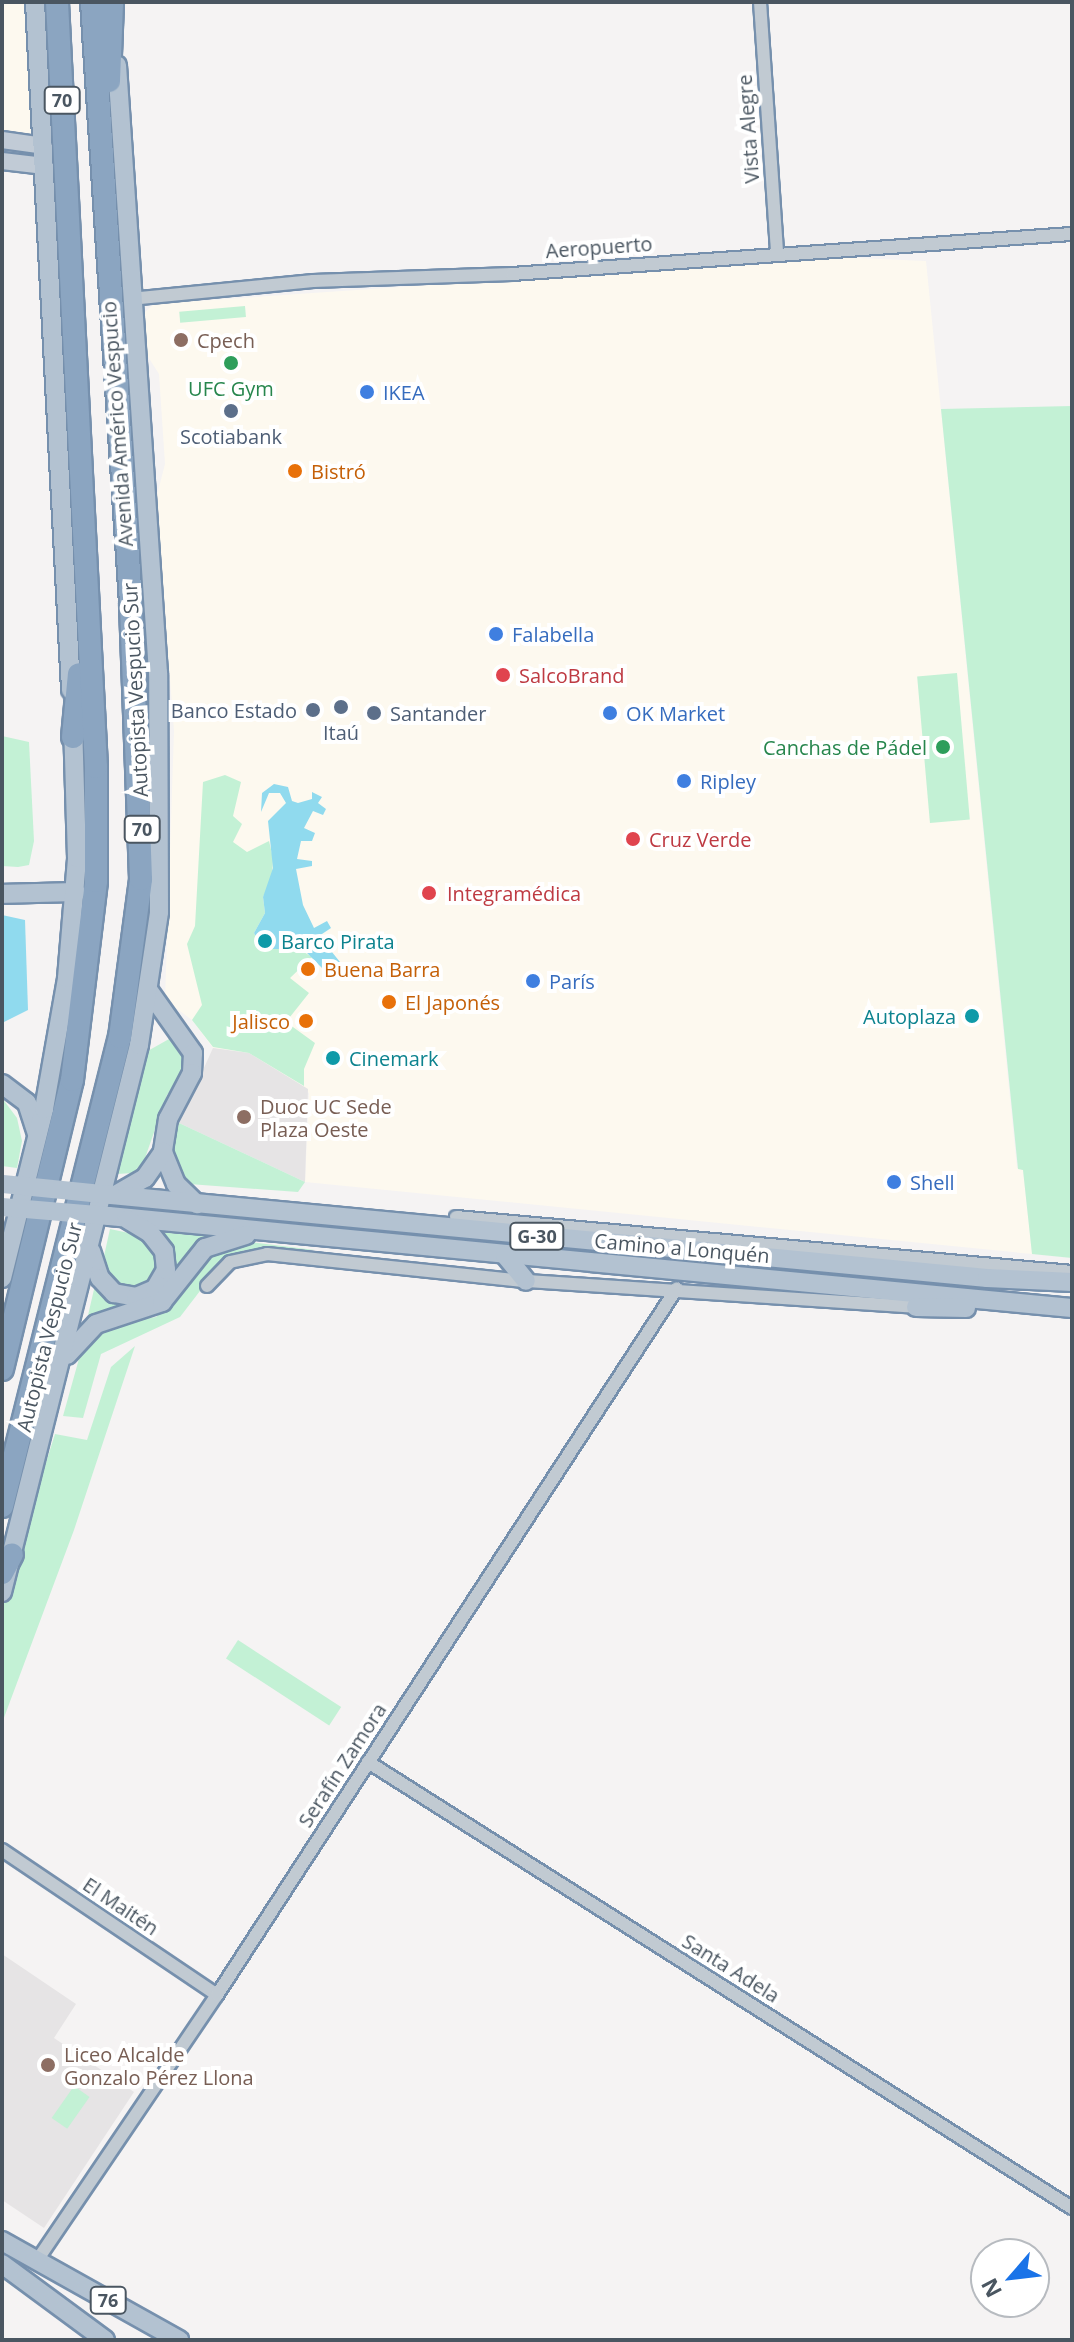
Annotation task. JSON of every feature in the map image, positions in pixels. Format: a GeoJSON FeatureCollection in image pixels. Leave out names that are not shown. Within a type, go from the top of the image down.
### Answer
{"type":"FeatureCollection","features":[{"type":"Feature","properties":{"kind":"highway","name":"Autopista Vespucio Sur"},"geometry":{"type":"LineString","coordinates":[[2,1369],[64,1120],[92,942],[98,805],[57,2]]}},
{"type":"Feature","properties":{"kind":"highway","name":"Autopista Vespucio Sur"},"geometry":{"type":"LineString","coordinates":[[2,1506],[120,1037],[139,909],[141,789],[92,2]]}},
{"type":"Feature","properties":{"kind":"highway"},"geometry":{"type":"LineString","coordinates":[[103,182],[113,2]]}},
{"type":"Feature","properties":{"kind":"highway"},"geometry":{"type":"LineString","coordinates":[[73,737],[83,537]]}},
{"type":"Feature","properties":{"kind":"main road"},"geometry":{"type":"LineString","coordinates":[[2,1278],[9,1224],[37,1138],[61,1021],[76,892],[73,737],[35,2]]}},
{"type":"Feature","properties":{"kind":"main road","name":"Avenida Américo Vespucio"},"geometry":{"type":"LineString","coordinates":[[2,1592],[64,1360],[139,1045],[159,912],[162,798],[113,2]]}},
{"type":"Feature","properties":{"kind":"main road"},"geometry":{"type":"LineString","coordinates":[[2,894],[76,892]]}},
{"type":"Feature","properties":{"kind":"main road"},"geometry":{"type":"LineString","coordinates":[[112,1195],[145,1178],[163,1152],[171,1109],[193,1066],[191,1046],[181,1030],[160,1010],[149,991]]}},
{"type":"Feature","properties":{"kind":"main road"},"geometry":{"type":"LineString","coordinates":[[139,1045],[160,1030],[181,1030]]}},
{"type":"Feature","properties":{"kind":"main road"},"geometry":{"type":"LineString","coordinates":[[2,1084],[27,1103],[37,1138]]}},
{"type":"Feature","properties":{"kind":"main road"},"geometry":{"type":"LineString","coordinates":[[163,1152],[173,1179],[197,1204]]}},
{"type":"Feature","properties":{"kind":"main road","name":"Camino a Lonquén"},"geometry":{"type":"LineString","coordinates":[[3,1184],[1000,1280],[1072,1282]]}},
{"type":"Feature","properties":{"kind":"main road","name":"Camino a Lonquén"},"geometry":{"type":"LineString","coordinates":[[2,1207],[1072,1308]]}},
{"type":"Feature","properties":{"kind":"main road"},"geometry":{"type":"LineString","coordinates":[[91,1247],[96,1271],[114,1293],[136,1297],[155,1289],[166,1270],[164,1251],[150,1233],[116,1216]]}},
{"type":"Feature","properties":{"kind":"main road"},"geometry":{"type":"LineString","coordinates":[[361,1220],[456,1217]]}},
{"type":"Feature","properties":{"kind":"main road"},"geometry":{"type":"LineString","coordinates":[[64,1360],[96,1324],[162,1302],[205,1248],[268,1232]]}},
{"type":"Feature","properties":{"kind":"main road"},"geometry":{"type":"LineString","coordinates":[[505,1255],[526,1281]]}},
{"type":"Feature","properties":{"kind":"main road"},"geometry":{"type":"LineString","coordinates":[[916,1307],[1026,1303]]}},
{"type":"Feature","properties":{"kind":"main road","name":"76"},"geometry":{"type":"LineString","coordinates":[[2,2241],[179,2340]]}},
{"type":"Feature","properties":{"kind":"main road","name":"76"},"geometry":{"type":"LineString","coordinates":[[2,2264],[105,2340]]}},
{"type":"Feature","properties":{"kind":"street","name":"Vista Alegre"},"geometry":{"type":"LineString","coordinates":[[760,2],[777,254]]}},
{"type":"Feature","properties":{"kind":"street"},"geometry":{"type":"LineString","coordinates":[[2,140],[44,146]]}},
{"type":"Feature","properties":{"kind":"street"},"geometry":{"type":"LineString","coordinates":[[2,161],[45,166]]}},
{"type":"Feature","properties":{"kind":"street","name":"Aeropuerto"},"geometry":{"type":"LineString","coordinates":[[130,299],[313,281],[512,274],[1072,234]]}},
{"type":"Feature","properties":{"kind":"street","name":"Camino a Lonquén"},"geometry":{"type":"LineString","coordinates":[[456,1217],[1072,1272]]}},
{"type":"Feature","properties":{"kind":"street","name":"Camino a Lonquén"},"geometry":{"type":"LineString","coordinates":[[207,1286],[230,1262],[267,1254],[526,1281],[677,1288],[916,1307]]}},
{"type":"Feature","properties":{"kind":"street","name":"Serafín Zamora"},"geometry":{"type":"LineString","coordinates":[[36,2262],[217,1995],[677,1288]]}},
{"type":"Feature","properties":{"kind":"street","name":"Santa Adela"},"geometry":{"type":"LineString","coordinates":[[368,1762],[1072,2208]]}},
{"type":"Feature","properties":{"kind":"street","name":"El Maitén"},"geometry":{"type":"LineString","coordinates":[[2,1850],[217,1995]]}},
{"type":"Feature","properties":{"kind":"shaded area"},"geometry":{"type":"Polygon","coordinates":[[[2,2],[25,2],[34,145],[2,138],[2,2]]]}},
{"type":"Feature","properties":{"kind":"shaded area"},"geometry":{"type":"Polygon","coordinates":[[[834,257],[926,261],[1017,1168],[1023,1170],[1032,1254],[305,1182],[309,1093],[249,1053],[213,1048],[192,1020],[165,1000],[174,731],[156,499],[165,464],[159,374],[145,352],[143,314],[154,304],[834,257]]]}},
{"type":"Feature","properties":{"kind":"shaded area","name":"Duoc UC Sede Plaza Oeste"},"geometry":{"type":"Polygon","coordinates":[[[213,1048],[249,1053],[308,1089],[305,1182],[179,1123],[213,1048]]]}},
{"type":"Feature","properties":{"kind":"shaded area","name":"Liceo Alcalde Gonzalo Pérez Llona"},"geometry":{"type":"Polygon","coordinates":[[[2,1954],[76,2004],[54,2038],[134,2092],[44,2228],[2,2200],[2,1954]]]}},
{"type":"Feature","properties":{"kind":"green space"},"geometry":{"type":"Polygon","coordinates":[[[245,306],[246,317],[180,323],[179,312],[245,306]]]}},
{"type":"Feature","properties":{"kind":"green space"},"geometry":{"type":"Polygon","coordinates":[[[1072,406],[1072,1258],[1032,1254],[1023,1170],[1018,1169],[941,409],[1072,406]]]}},
{"type":"Feature","properties":{"kind":"green space","name":"Canchas de Pádel"},"geometry":{"type":"Polygon","coordinates":[[[957,673],[970,819],[930,823],[917,676],[957,673]]]}},
{"type":"Feature","properties":{"kind":"green space"},"geometry":{"type":"Polygon","coordinates":[[[2,736],[29,742],[34,841],[29,865],[18,867],[2,866],[2,736]]]}},
{"type":"Feature","properties":{"kind":"green space"},"geometry":{"type":"Polygon","coordinates":[[[225,775],[241,782],[233,816],[242,824],[233,842],[247,852],[269,841],[273,858],[272,880],[263,897],[265,913],[254,933],[263,949],[294,946],[312,957],[290,978],[309,993],[286,1022],[315,1043],[304,1069],[304,1086],[249,1053],[213,1047],[192,1020],[202,1005],[187,944],[195,926],[203,782],[225,775]]]}},
{"type":"Feature","properties":{"kind":"green space"},"geometry":{"type":"Polygon","coordinates":[[[169,1039],[186,1062],[182,1076],[167,1095],[144,1161],[133,1173],[117,1174],[146,1052],[169,1039]]]}},
{"type":"Feature","properties":{"kind":"green space"},"geometry":{"type":"Polygon","coordinates":[[[2,1098],[17,1118],[22,1141],[17,1168],[2,1166],[2,1098]]]}},
{"type":"Feature","properties":{"kind":"green space"},"geometry":{"type":"Polygon","coordinates":[[[179,1123],[305,1182],[298,1192],[189,1184],[170,1155],[179,1123]]]}},
{"type":"Feature","properties":{"kind":"green space"},"geometry":{"type":"Polygon","coordinates":[[[110,1229],[143,1236],[160,1258],[157,1277],[142,1289],[121,1289],[102,1265],[110,1229]]]}},
{"type":"Feature","properties":{"kind":"green space"},"geometry":{"type":"Polygon","coordinates":[[[159,1232],[216,1237],[172,1287],[86,1324],[95,1285],[158,1293],[159,1232]]]}},
{"type":"Feature","properties":{"kind":"green space"},"geometry":{"type":"Polygon","coordinates":[[[251,1242],[315,1250],[245,1250],[223,1261],[180,1317],[101,1354],[83,1418],[63,1416],[82,1348],[119,1323],[156,1317],[176,1300],[207,1257],[251,1242]]]}},
{"type":"Feature","properties":{"kind":"green space"},"geometry":{"type":"Polygon","coordinates":[[[135,1346],[74,1530],[2,1723],[2,1602],[55,1434],[87,1440],[111,1367],[135,1346]]]}},
{"type":"Feature","properties":{"kind":"green space"},"geometry":{"type":"Polygon","coordinates":[[[238,1640],[341,1707],[329,1725],[226,1658],[238,1640]]]}},
{"type":"Feature","properties":{"kind":"green space"},"geometry":{"type":"Polygon","coordinates":[[[74,2086],[90,2097],[67,2129],[52,2118],[74,2086]]]}},
{"type":"Feature","properties":{"kind":"water"},"geometry":{"type":"Polygon","coordinates":[[[274,784],[288,787],[292,801],[298,803],[312,799],[312,792],[322,797],[318,803],[326,809],[323,815],[313,811],[304,828],[315,833],[312,841],[301,841],[297,859],[312,861],[312,866],[296,869],[303,905],[314,928],[327,921],[331,928],[319,936],[340,962],[328,974],[303,949],[263,949],[254,933],[265,913],[263,897],[273,868],[268,821],[286,803],[280,793],[269,793],[261,812],[262,793],[274,784]]]}},
{"type":"Feature","properties":{"kind":"water"},"geometry":{"type":"Polygon","coordinates":[[[2,915],[25,920],[28,1010],[2,1023],[2,915]]]}},
{"type":"Feature","properties":{"kind":"place","name":"Cpech"},"geometry":{"type":"Point","coordinates":[181,340]}},
{"type":"Feature","properties":{"kind":"place","name":"UFC Gym"},"geometry":{"type":"Point","coordinates":[231,363]}},
{"type":"Feature","properties":{"kind":"place","name":"IKEA"},"geometry":{"type":"Point","coordinates":[367,392]}},
{"type":"Feature","properties":{"kind":"place","name":"Scotiabank"},"geometry":{"type":"Point","coordinates":[231,411]}},
{"type":"Feature","properties":{"kind":"place","name":"Bistró"},"geometry":{"type":"Point","coordinates":[295,471]}},
{"type":"Feature","properties":{"kind":"place","name":"Falabella"},"geometry":{"type":"Point","coordinates":[496,634]}},
{"type":"Feature","properties":{"kind":"place","name":"SalcoBrand"},"geometry":{"type":"Point","coordinates":[503,675]}},
{"type":"Feature","properties":{"kind":"place","name":"Itaú"},"geometry":{"type":"Point","coordinates":[341,707]}},
{"type":"Feature","properties":{"kind":"place","name":"Banco Estado"},"geometry":{"type":"Point","coordinates":[313,710]}},
{"type":"Feature","properties":{"kind":"place","name":"Santander"},"geometry":{"type":"Point","coordinates":[374,713]}},
{"type":"Feature","properties":{"kind":"place","name":"OK Market"},"geometry":{"type":"Point","coordinates":[610,713]}},
{"type":"Feature","properties":{"kind":"place","name":"Canchas de Pádel"},"geometry":{"type":"Point","coordinates":[943,747]}},
{"type":"Feature","properties":{"kind":"place","name":"Ripley"},"geometry":{"type":"Point","coordinates":[684,781]}},
{"type":"Feature","properties":{"kind":"place","name":"Cruz Verde"},"geometry":{"type":"Point","coordinates":[633,839]}},
{"type":"Feature","properties":{"kind":"place","name":"Integramédica"},"geometry":{"type":"Point","coordinates":[429,893]}},
{"type":"Feature","properties":{"kind":"place","name":"Barco Pirata"},"geometry":{"type":"Point","coordinates":[265,941]}},
{"type":"Feature","properties":{"kind":"place","name":"Buena Barra"},"geometry":{"type":"Point","coordinates":[308,969]}},
{"type":"Feature","properties":{"kind":"place","name":"París"},"geometry":{"type":"Point","coordinates":[533,981]}},
{"type":"Feature","properties":{"kind":"place","name":"El Japonés"},"geometry":{"type":"Point","coordinates":[389,1002]}},
{"type":"Feature","properties":{"kind":"place","name":"Autoplaza"},"geometry":{"type":"Point","coordinates":[972,1016]}},
{"type":"Feature","properties":{"kind":"place","name":"Jalisco"},"geometry":{"type":"Point","coordinates":[306,1021]}},
{"type":"Feature","properties":{"kind":"place","name":"Cinemark"},"geometry":{"type":"Point","coordinates":[333,1058]}},
{"type":"Feature","properties":{"kind":"place","name":"Duoc UC Sede Plaza Oeste"},"geometry":{"type":"Point","coordinates":[244,1117]}},
{"type":"Feature","properties":{"kind":"place","name":"Shell"},"geometry":{"type":"Point","coordinates":[894,1182]}},
{"type":"Feature","properties":{"kind":"place","name":"Liceo Alcalde Gonzalo Pérez Llona"},"geometry":{"type":"Point","coordinates":[48,2065]}}]}
